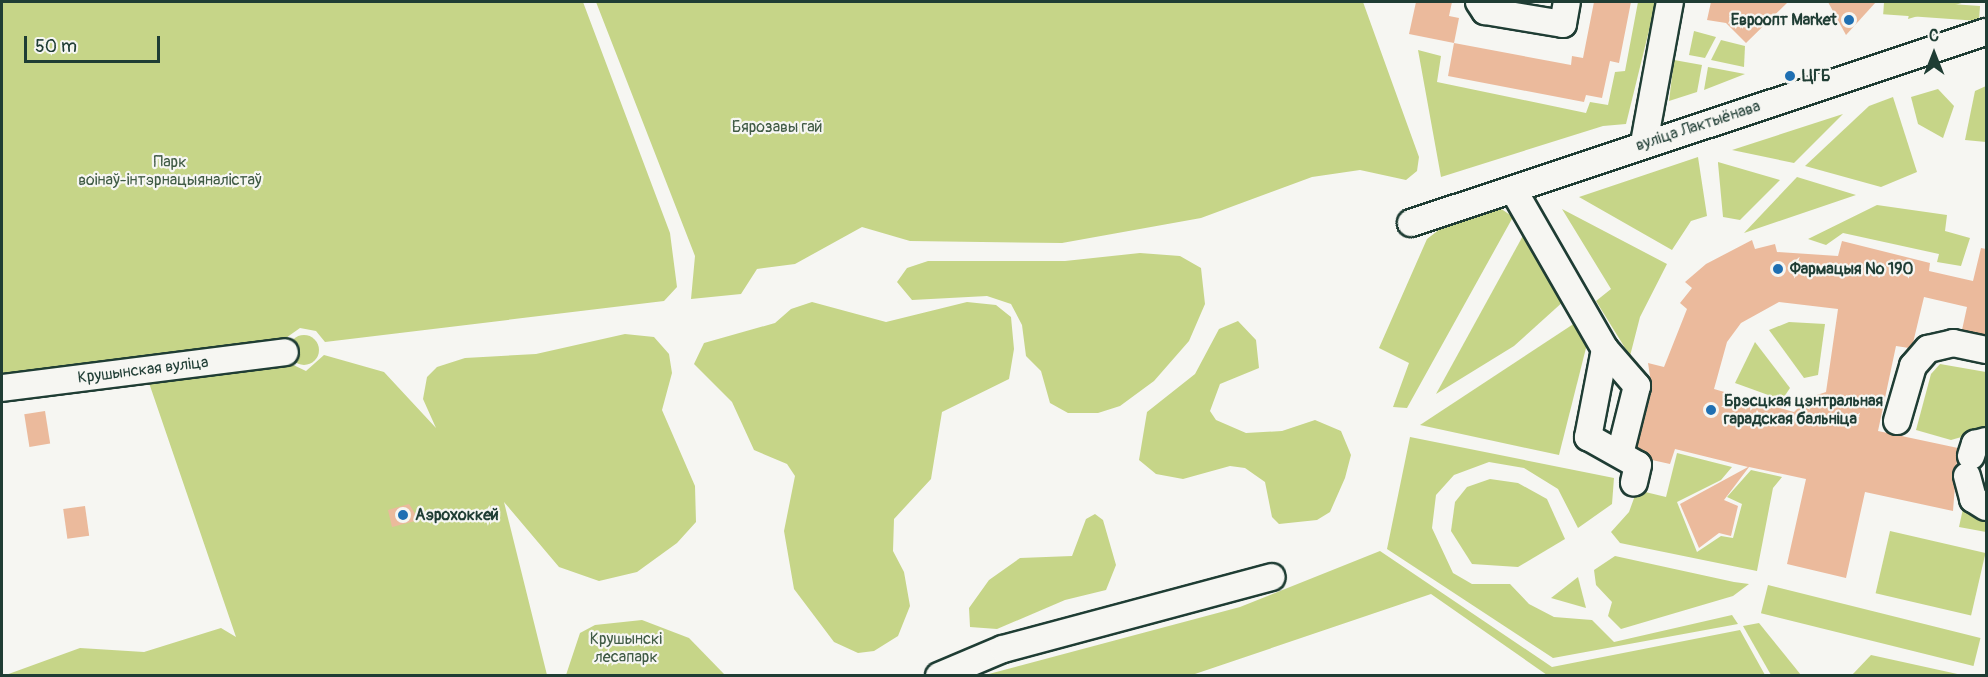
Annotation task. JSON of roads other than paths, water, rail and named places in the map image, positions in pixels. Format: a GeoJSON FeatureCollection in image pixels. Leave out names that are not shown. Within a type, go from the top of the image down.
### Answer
{"type":"FeatureCollection","features":[{"type":"Feature","properties":{"kind":"street"},"geometry":{"type":"LineString","coordinates":[[1479,2],[1485,11],[1563,24],[1567,2]]}},
{"type":"Feature","properties":{"kind":"street"},"geometry":{"type":"LineString","coordinates":[[1644,143],[1670,2]]}},
{"type":"Feature","properties":{"kind":"street","name":"вуліца Лактыёнава"},"geometry":{"type":"LineString","coordinates":[[1411,223],[1514,190],[1644,143],[1986,32]]}},
{"type":"Feature","properties":{"kind":"street"},"geometry":{"type":"LineString","coordinates":[[1514,190],[1605,350],[1637,386],[1620,454]]}},
{"type":"Feature","properties":{"kind":"street"},"geometry":{"type":"LineString","coordinates":[[1897,421],[1913,366],[1928,350],[1953,343],[1986,350]]}},
{"type":"Feature","properties":{"kind":"street"},"geometry":{"type":"LineString","coordinates":[[1605,350],[1587,433],[1638,465],[1634,483]]}},
{"type":"Feature","properties":{"kind":"street","name":"Крушынская вуліца"},"geometry":{"type":"LineString","coordinates":[[2,388],[285,352]]}},
{"type":"Feature","properties":{"kind":"street"},"geometry":{"type":"LineString","coordinates":[[1975,458],[1972,499],[1986,507]]}},
{"type":"Feature","properties":{"kind":"street"},"geometry":{"type":"LineString","coordinates":[[939,675],[1003,650],[1271,577]]}},
{"type":"Feature","properties":{"kind":"place","name":"Евроопт Market"},"geometry":{"type":"Point","coordinates":[1849,20]}},
{"type":"Feature","properties":{"kind":"place","name":"ЦГБ"},"geometry":{"type":"Point","coordinates":[1790,76]}},
{"type":"Feature","properties":{"kind":"place","name":"Фармацыя № 190"},"geometry":{"type":"Point","coordinates":[1778,269]}},
{"type":"Feature","properties":{"kind":"place","name":"Брэсцкая цэнтральная гарадская бальніца"},"geometry":{"type":"Point","coordinates":[1711,410]}},
{"type":"Feature","properties":{"kind":"place","name":"Аэрохоккей"},"geometry":{"type":"Point","coordinates":[403,515]}},
{"type":"Feature","properties":{"kind":"park label","name":"Бярозавы гай"},"geometry":{"type":"Point","coordinates":[777,127]}},
{"type":"Feature","properties":{"kind":"park label","name":"Парк воінаў-інтэрнацыяналістаў"},"geometry":{"type":"Point","coordinates":[170,171]}},
{"type":"Feature","properties":{"kind":"park label","name":"Крушынскі лесапарк"},"geometry":{"type":"Point","coordinates":[626,648]}}]}
